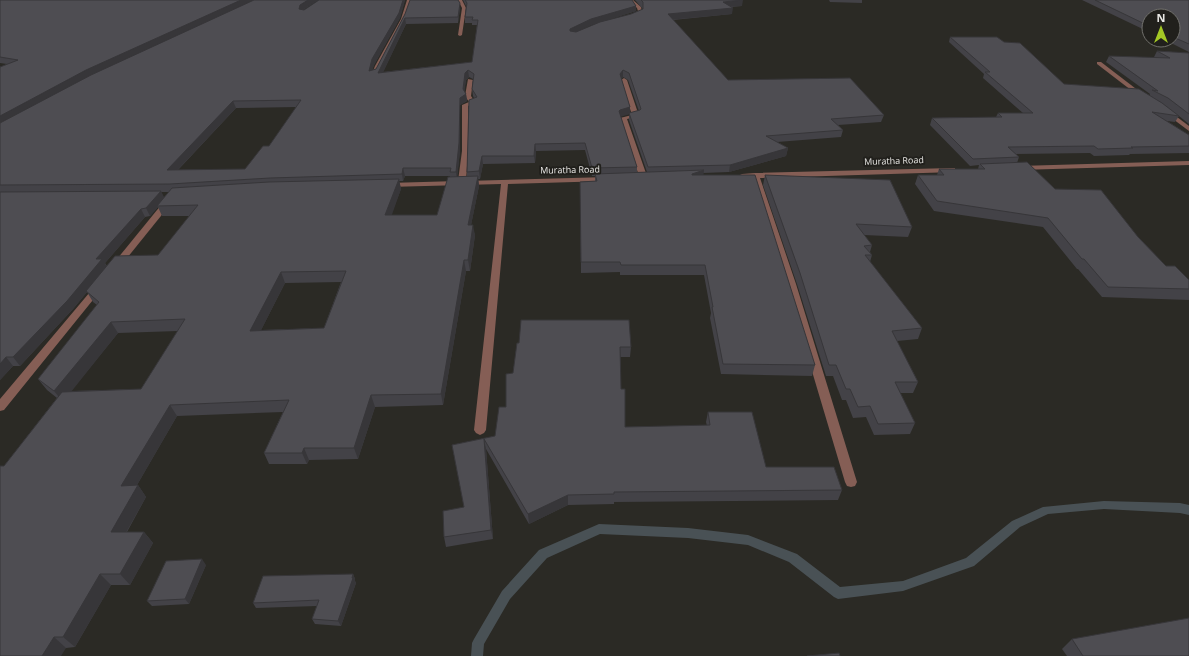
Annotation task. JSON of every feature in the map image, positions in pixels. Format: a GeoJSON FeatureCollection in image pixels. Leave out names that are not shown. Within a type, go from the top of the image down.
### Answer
{"type":"FeatureCollection","features":[{"type":"Feature","properties":{"kind":"street"},"geometry":{"type":"LineString","coordinates":[[373,74],[378,60],[397,33],[409,0]]}},
{"type":"Feature","properties":{"kind":"street"},"geometry":{"type":"LineString","coordinates":[[460,0],[464,8],[460,35]]}},
{"type":"Feature","properties":{"kind":"street"},"geometry":{"type":"LineString","coordinates":[[628,18],[640,12],[639,8],[631,0]]}},
{"type":"Feature","properties":{"kind":"street"},"geometry":{"type":"LineString","coordinates":[[1099,63],[1149,100]]}},
{"type":"Feature","properties":{"kind":"street"},"geometry":{"type":"LineString","coordinates":[[462,183],[465,150],[465,105],[473,103],[468,96],[470,80]]}},
{"type":"Feature","properties":{"kind":"street"},"geometry":{"type":"LineString","coordinates":[[624,80],[636,116],[623,118],[645,179]]}},
{"type":"Feature","properties":{"kind":"street"},"geometry":{"type":"LineString","coordinates":[[1161,107],[1189,129]]}},
{"type":"Feature","properties":{"kind":"street"},"geometry":{"type":"LineString","coordinates":[[1007,168],[1189,163]]}},
{"type":"Feature","properties":{"kind":"street","name":"Muratha Road"},"geometry":{"type":"LineString","coordinates":[[732,176],[960,170]]}},
{"type":"Feature","properties":{"kind":"street"},"geometry":{"type":"LineString","coordinates":[[755,176],[791,284],[851,482]]}},
{"type":"Feature","properties":{"kind":"street","name":"Muratha Road"},"geometry":{"type":"LineString","coordinates":[[383,185],[616,179]]}},
{"type":"Feature","properties":{"kind":"street"},"geometry":{"type":"LineString","coordinates":[[480,430],[505,181]]}},
{"type":"Feature","properties":{"kind":"street"},"geometry":{"type":"LineString","coordinates":[[0,407],[106,278],[170,195]]}},
{"type":"Feature","properties":{"kind":"building"},"geometry":{"type":"Polygon","coordinates":[[[0,0],[241,0],[86,70],[0,116],[0,67],[18,60],[0,57],[0,0]]]}},
{"type":"Feature","properties":{"kind":"building"},"geometry":{"type":"Polygon","coordinates":[[[254,0],[308,0],[300,5],[299,9],[304,10],[319,0],[403,0],[399,13],[372,59],[369,71],[376,69],[405,14],[410,0],[458,0],[460,3],[458,17],[405,18],[378,73],[472,62],[478,20],[472,20],[473,17],[465,17],[467,3],[465,0],[632,0],[636,6],[591,19],[570,29],[570,31],[576,32],[600,22],[631,14],[643,9],[643,2],[641,0],[743,0],[723,2],[733,8],[668,14],[728,80],[850,78],[884,115],[831,119],[843,130],[766,136],[788,148],[730,165],[648,167],[629,113],[641,109],[629,73],[623,70],[620,74],[630,107],[619,111],[637,167],[592,168],[585,143],[535,144],[534,156],[482,156],[479,171],[467,172],[469,100],[477,97],[472,89],[474,74],[468,70],[465,73],[463,89],[466,94],[460,98],[459,143],[456,172],[450,172],[451,168],[403,168],[402,174],[270,178],[170,184],[0,185],[0,123],[91,75],[254,0]],[[301,100],[233,101],[167,170],[245,169],[263,146],[269,146],[301,100]]]}},
{"type":"Feature","properties":{"kind":"building"},"geometry":{"type":"Polygon","coordinates":[[[1095,0],[1189,0],[1189,44],[1181,40],[1181,8],[1141,8],[1141,22],[1095,0]]]}},
{"type":"Feature","properties":{"kind":"building"},"geometry":{"type":"Polygon","coordinates":[[[950,37],[997,37],[1004,42],[1020,43],[1064,84],[1139,89],[1162,103],[1179,116],[1152,112],[1189,135],[1189,146],[1098,149],[1094,146],[1008,147],[1019,157],[973,159],[932,118],[1002,117],[998,113],[1033,113],[985,72],[990,72],[950,37]]]}},
{"type":"Feature","properties":{"kind":"building"},"geometry":{"type":"Polygon","coordinates":[[[1157,51],[1189,53],[1189,114],[1168,98],[1152,90],[1158,91],[1109,56],[1170,58],[1157,51]]]}},
{"type":"Feature","properties":{"kind":"building"},"geometry":{"type":"Polygon","coordinates":[[[1027,162],[1055,189],[1101,190],[1138,237],[1166,266],[1175,266],[1189,280],[1189,289],[1108,287],[1084,259],[1082,259],[1048,218],[937,201],[918,175],[944,175],[939,169],[985,169],[980,164],[1027,162]]]}},
{"type":"Feature","properties":{"kind":"building"},"geometry":{"type":"Polygon","coordinates":[[[704,170],[692,175],[755,175],[815,365],[723,364],[705,265],[621,265],[620,262],[581,262],[580,182],[597,181],[595,174],[704,170]]]}},
{"type":"Feature","properties":{"kind":"building"},"geometry":{"type":"Polygon","coordinates":[[[765,175],[890,180],[912,227],[856,224],[872,245],[864,246],[872,255],[865,255],[922,328],[892,331],[918,382],[895,382],[915,423],[878,424],[870,406],[858,407],[850,389],[846,389],[836,365],[829,365],[800,273],[765,175]]]}},
{"type":"Feature","properties":{"kind":"building"},"geometry":{"type":"Polygon","coordinates":[[[478,176],[468,225],[473,225],[468,260],[464,260],[441,394],[371,395],[354,448],[304,448],[302,453],[264,453],[289,400],[170,405],[121,486],[138,485],[111,532],[144,532],[120,574],[100,574],[63,637],[54,637],[42,656],[0,656],[0,466],[4,466],[62,392],[141,389],[185,319],[111,322],[54,391],[38,379],[99,302],[86,291],[115,256],[158,255],[198,205],[157,206],[172,188],[269,182],[399,179],[385,215],[437,215],[448,177],[478,176]],[[346,271],[281,272],[250,331],[324,328],[346,271]]]}},
{"type":"Feature","properties":{"kind":"building"},"geometry":{"type":"Polygon","coordinates":[[[161,191],[146,208],[141,209],[96,259],[102,259],[67,301],[13,357],[6,357],[0,364],[0,192],[161,191]]]}},
{"type":"Feature","properties":{"kind":"building"},"geometry":{"type":"Polygon","coordinates":[[[521,320],[629,320],[631,347],[620,347],[621,389],[625,389],[625,427],[710,425],[708,412],[752,412],[766,467],[834,467],[842,490],[614,492],[614,494],[568,495],[528,514],[484,439],[491,530],[444,537],[443,511],[464,507],[452,445],[495,436],[499,407],[506,407],[506,374],[513,373],[517,343],[519,343],[521,320]]]}},
{"type":"Feature","properties":{"kind":"building"},"geometry":{"type":"Polygon","coordinates":[[[202,559],[185,599],[147,601],[166,561],[202,559]]]}},
{"type":"Feature","properties":{"kind":"building"},"geometry":{"type":"Polygon","coordinates":[[[353,574],[353,578],[338,621],[312,619],[319,600],[253,603],[263,576],[353,574]]]}},
{"type":"Feature","properties":{"kind":"building"},"geometry":{"type":"Polygon","coordinates":[[[1189,618],[1189,656],[1083,656],[1072,639],[1189,618]]]}},
{"type":"Feature","properties":{"kind":"building"},"geometry":{"type":"Polygon","coordinates":[[[839,653],[840,656],[807,656],[839,653]]]}},
{"type":"Feature","properties":{"kind":"waterway"},"geometry":{"type":"LineString","coordinates":[[477,656],[478,643],[506,595],[543,554],[599,529],[688,533],[748,540],[793,558],[838,593],[903,586],[970,562],[1016,524],[1047,510],[1104,505],[1180,508],[1189,510]]}}]}
